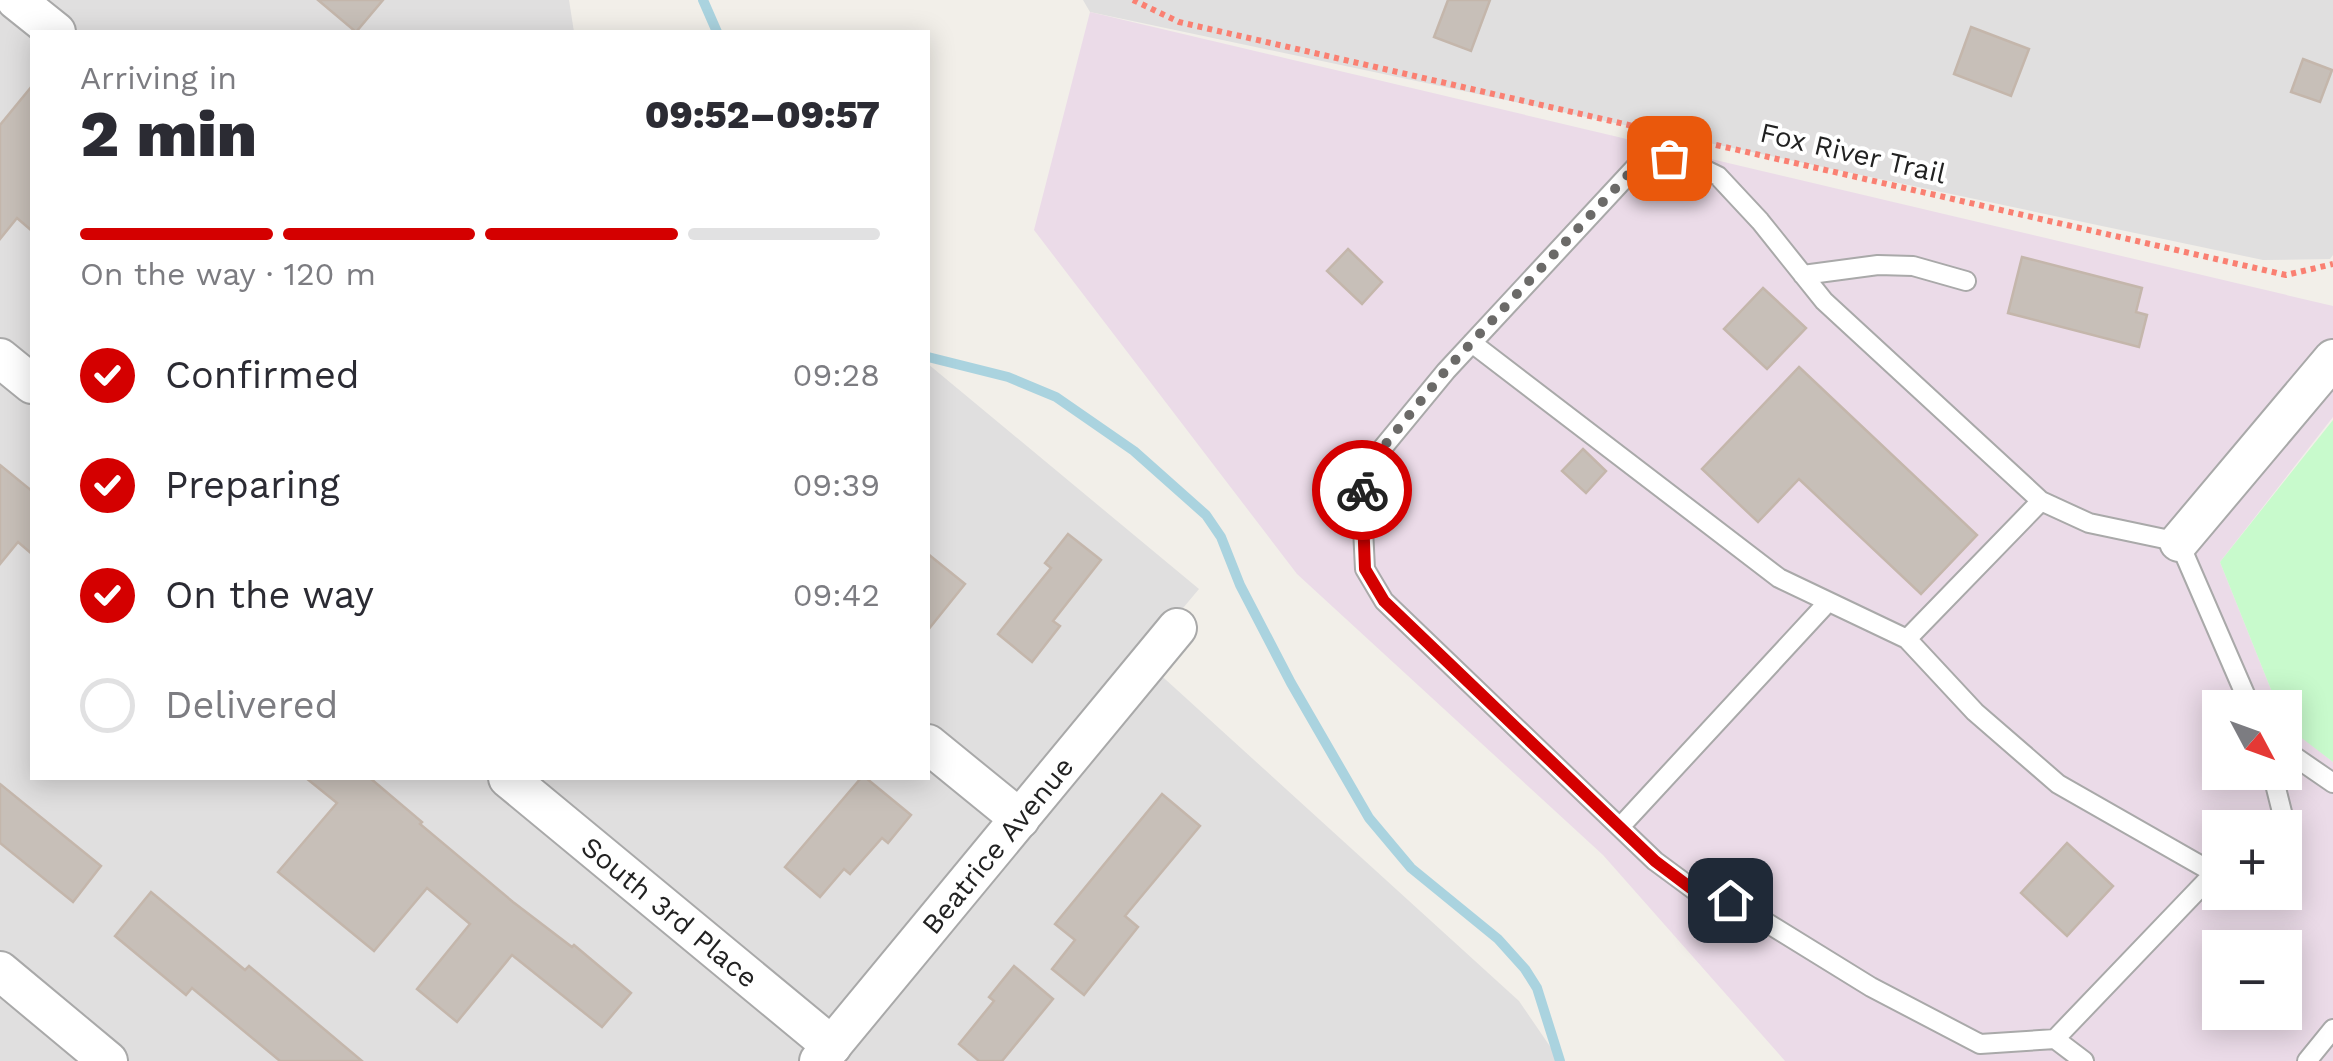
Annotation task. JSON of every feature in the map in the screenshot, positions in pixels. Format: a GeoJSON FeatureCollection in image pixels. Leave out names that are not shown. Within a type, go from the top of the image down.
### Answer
{"type":"FeatureCollection","features":[{"type":"Feature","properties":{"kind":"street"},"geometry":{"type":"LineString","coordinates":[[16,0],[54,30]]}},
{"type":"Feature","properties":{"kind":"street"},"geometry":{"type":"LineString","coordinates":[[0,358],[30,382]]}},
{"type":"Feature","properties":{"kind":"street"},"geometry":{"type":"LineString","coordinates":[[2178,542],[2333,359]]}},
{"type":"Feature","properties":{"kind":"street","name":"Beatrice Avenue"},"geometry":{"type":"LineString","coordinates":[[826,1053],[1177,628]]}},
{"type":"Feature","properties":{"kind":"street"},"geometry":{"type":"LineString","coordinates":[[930,746],[1020,819]]}},
{"type":"Feature","properties":{"kind":"street","name":"South 3rd Place"},"geometry":{"type":"LineString","coordinates":[[510,780],[826,1053]]}},
{"type":"Feature","properties":{"kind":"street"},"geometry":{"type":"LineString","coordinates":[[0,971],[108,1061]]}},
{"type":"Feature","properties":{"kind":"lane"},"geometry":{"type":"LineString","coordinates":[[2084,1061],[2055,1039],[1980,1044],[1871,987],[1730,900],[1696,892],[1655,861],[1384,601],[1365,569],[1361,488],[1371,462],[1472,343],[1641,161],[1685,160],[1718,176],[1824,301],[2042,500],[2089,523],[2178,542],[2243,690]]}},
{"type":"Feature","properties":{"kind":"lane"},"geometry":{"type":"LineString","coordinates":[[1803,275],[1878,265],[1914,266],[1966,281]]}},
{"type":"Feature","properties":{"kind":"lane"},"geometry":{"type":"LineString","coordinates":[[1472,343],[1779,578],[1907,639],[1975,712],[2058,784],[2202,863]]}},
{"type":"Feature","properties":{"kind":"lane"},"geometry":{"type":"LineString","coordinates":[[1907,639],[2042,500]]}},
{"type":"Feature","properties":{"kind":"lane"},"geometry":{"type":"LineString","coordinates":[[1620,827],[1828,602]]}},
{"type":"Feature","properties":{"kind":"lane"},"geometry":{"type":"LineString","coordinates":[[2302,762],[2333,783]]}},
{"type":"Feature","properties":{"kind":"lane"},"geometry":{"type":"LineString","coordinates":[[2055,1039],[2202,887]]}},
{"type":"Feature","properties":{"kind":"lane"},"geometry":{"type":"LineString","coordinates":[[2307,1061],[2333,1029]]}},
{"type":"Feature","properties":{"kind":"path"},"geometry":{"type":"LineString","coordinates":[[1132,0],[1179,22],[1664,133]]}},
{"type":"Feature","properties":{"kind":"path","name":"Fox River Trail"},"geometry":{"type":"LineString","coordinates":[[1703,142],[2286,275],[2333,264]]}},
{"type":"Feature","properties":{"kind":"shaded area"},"geometry":{"type":"Polygon","coordinates":[[[0,0],[30,30],[30,780],[930,780],[930,759],[1006,821],[812,1061],[0,1061],[0,0]]]}},
{"type":"Feature","properties":{"kind":"shaded area"},"geometry":{"type":"Polygon","coordinates":[[[29,0],[569,0],[574,30],[66,30],[29,0]]]}},
{"type":"Feature","properties":{"kind":"shaded area"},"geometry":{"type":"Polygon","coordinates":[[[1083,0],[2333,0],[2333,255],[2330,259],[2263,260],[1090,12],[1083,0]]]}},
{"type":"Feature","properties":{"kind":"shaded area"},"geometry":{"type":"Polygon","coordinates":[[[1090,12],[2333,306],[2333,417],[2220,562],[2271,690],[2202,690],[2202,790],[2302,790],[2302,737],[2333,762],[2333,1061],[1785,1061],[1603,855],[1297,574],[1034,230],[1090,12]]]}},
{"type":"Feature","properties":{"kind":"shaded area"},"geometry":{"type":"Polygon","coordinates":[[[930,366],[1199,589],[1018,805],[930,733],[930,366]]]}},
{"type":"Feature","properties":{"kind":"shaded area"},"geometry":{"type":"Polygon","coordinates":[[[1154,669],[1519,1001],[1560,1061],[839,1061],[1154,669]]]}},
{"type":"Feature","properties":{"kind":"green space"},"geometry":{"type":"Polygon","coordinates":[[[2333,420],[2333,762],[2302,738],[2302,690],[2271,690],[2220,562],[2333,420]]]}},
{"type":"Feature","properties":{"kind":"building"},"geometry":{"type":"Polygon","coordinates":[[[318,0],[383,0],[354,30],[318,0]]]}},
{"type":"Feature","properties":{"kind":"building"},"geometry":{"type":"Polygon","coordinates":[[[1448,0],[1490,0],[1471,51],[1434,37],[1448,0]]]}},
{"type":"Feature","properties":{"kind":"building"},"geometry":{"type":"Polygon","coordinates":[[[1971,27],[2029,49],[2011,96],[1954,74],[1971,27]]]}},
{"type":"Feature","properties":{"kind":"building"},"geometry":{"type":"Polygon","coordinates":[[[2303,59],[2332,70],[2320,102],[2291,92],[2303,59]]]}},
{"type":"Feature","properties":{"kind":"building"},"geometry":{"type":"Polygon","coordinates":[[[30,88],[30,229],[17,218],[0,239],[0,125],[30,88]]]}},
{"type":"Feature","properties":{"kind":"building"},"geometry":{"type":"Polygon","coordinates":[[[1348,249],[1382,282],[1362,304],[1327,271],[1348,249]]]}},
{"type":"Feature","properties":{"kind":"building"},"geometry":{"type":"Polygon","coordinates":[[[2022,257],[2142,288],[2136,312],[2147,315],[2139,347],[2008,313],[2022,257]]]}},
{"type":"Feature","properties":{"kind":"building"},"geometry":{"type":"Polygon","coordinates":[[[1763,288],[1806,328],[1767,369],[1724,329],[1763,288]]]}},
{"type":"Feature","properties":{"kind":"building"},"geometry":{"type":"Polygon","coordinates":[[[1799,367],[1977,535],[1921,594],[1799,479],[1758,522],[1702,469],[1799,367]]]}},
{"type":"Feature","properties":{"kind":"building"},"geometry":{"type":"Polygon","coordinates":[[[1583,449],[1606,471],[1586,493],[1562,471],[1583,449]]]}},
{"type":"Feature","properties":{"kind":"building"},"geometry":{"type":"Polygon","coordinates":[[[0,465],[30,489],[30,552],[18,542],[0,564],[0,465]]]}},
{"type":"Feature","properties":{"kind":"building"},"geometry":{"type":"Polygon","coordinates":[[[1068,534],[1101,560],[1053,621],[1060,626],[1032,662],[998,634],[1051,568],[1045,563],[1068,534]]]}},
{"type":"Feature","properties":{"kind":"building"},"geometry":{"type":"Polygon","coordinates":[[[930,556],[965,584],[930,628],[930,556]]]}},
{"type":"Feature","properties":{"kind":"building"},"geometry":{"type":"Polygon","coordinates":[[[308,780],[372,780],[513,902],[574,945],[631,993],[602,1027],[512,955],[457,1022],[417,989],[470,924],[427,888],[374,951],[278,872],[337,803],[308,780]]]}},
{"type":"Feature","properties":{"kind":"building"},"geometry":{"type":"Polygon","coordinates":[[[859,780],[868,780],[911,815],[888,843],[882,838],[850,874],[844,869],[820,897],[785,867],[859,780]]]}},
{"type":"Feature","properties":{"kind":"building"},"geometry":{"type":"Polygon","coordinates":[[[0,784],[101,866],[73,902],[0,843],[0,784]]]}},
{"type":"Feature","properties":{"kind":"building"},"geometry":{"type":"Polygon","coordinates":[[[1162,794],[1200,826],[1125,916],[1138,927],[1084,995],[1052,969],[1075,940],[1055,924],[1162,794]]]}},
{"type":"Feature","properties":{"kind":"building"},"geometry":{"type":"Polygon","coordinates":[[[2067,843],[2113,886],[2067,936],[2021,893],[2067,843]]]}},
{"type":"Feature","properties":{"kind":"building"},"geometry":{"type":"Polygon","coordinates":[[[151,892],[245,970],[249,966],[362,1061],[280,1061],[192,988],[186,995],[115,936],[151,892]]]}},
{"type":"Feature","properties":{"kind":"building"},"geometry":{"type":"Polygon","coordinates":[[[1014,966],[1053,999],[1002,1061],[979,1061],[959,1044],[994,1001],[989,997],[1014,966]]]}},
{"type":"Feature","properties":{"kind":"waterway"},"geometry":{"type":"LineString","coordinates":[[703,0],[716,30]]}},
{"type":"Feature","properties":{"kind":"waterway"},"geometry":{"type":"LineString","coordinates":[[930,358],[1008,377],[1056,397],[1134,451],[1206,515],[1221,537],[1240,585],[1291,683],[1369,818],[1411,868],[1498,939],[1525,969],[1537,988],[1560,1061]]}},
{"type":"Feature","properties":{"kind":"way so far"},"geometry":{"type":"LineString","coordinates":[[1362,490],[1371,462],[1446,370],[1641,161],[1669,158]]}},
{"type":"Feature","properties":{"kind":"route"},"geometry":{"type":"LineString","coordinates":[[1362,490],[1365,569],[1384,601],[1655,861],[1696,892],[1730,900]]}}]}
